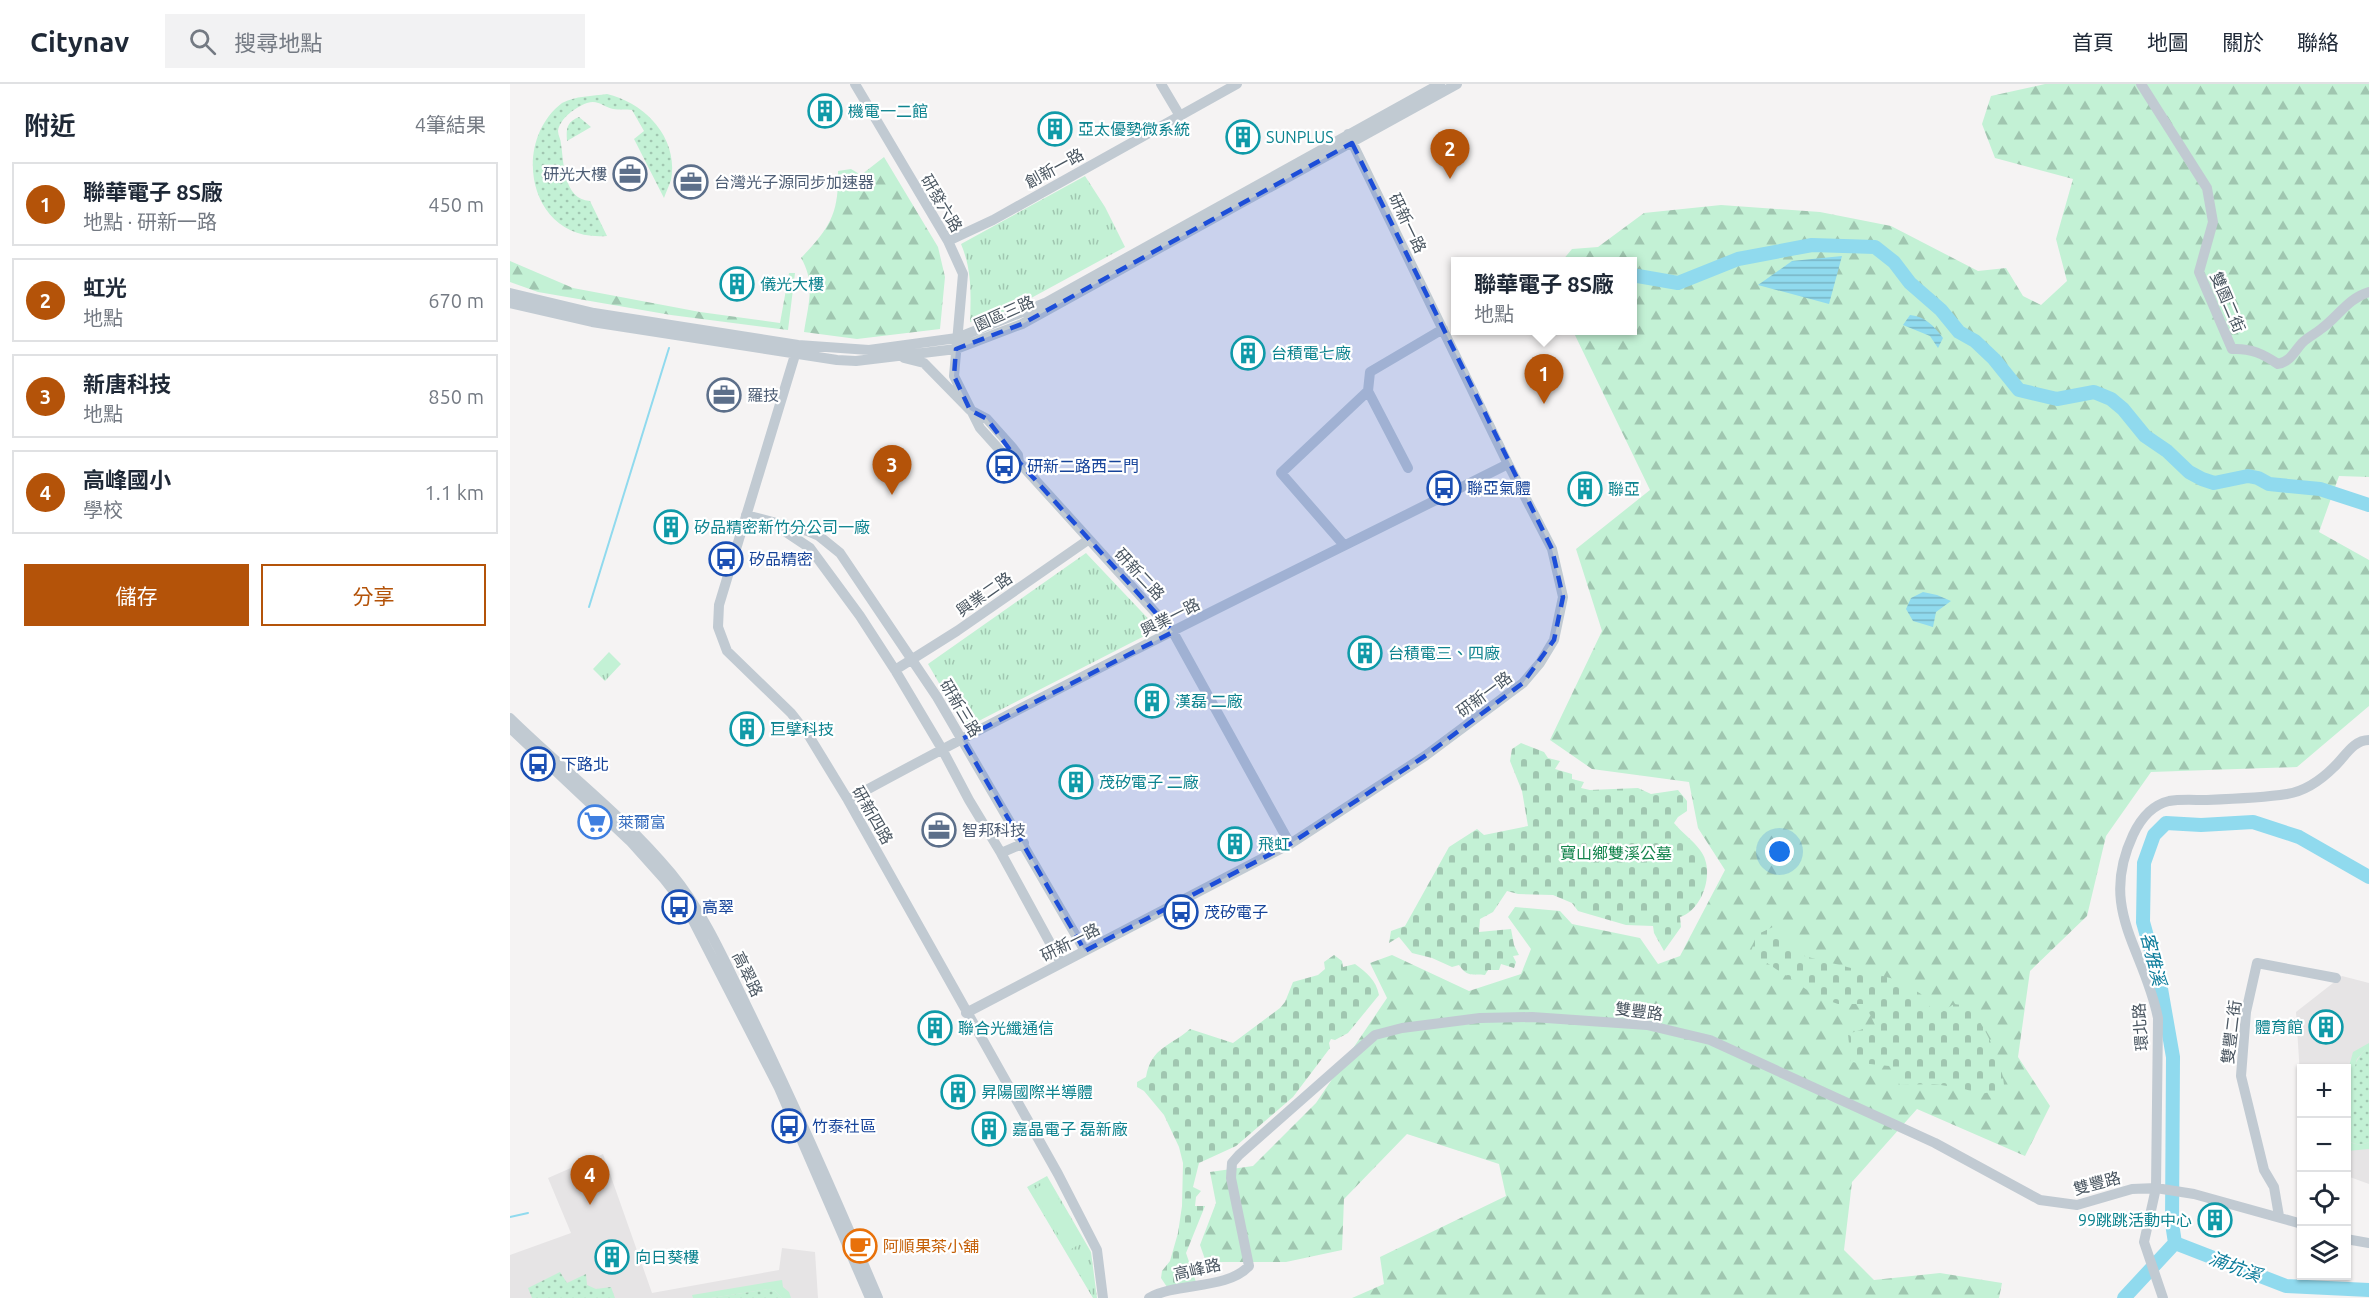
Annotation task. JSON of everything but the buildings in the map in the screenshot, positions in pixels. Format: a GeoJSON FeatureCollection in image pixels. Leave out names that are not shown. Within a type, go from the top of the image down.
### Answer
{"type":"FeatureCollection","features":[{"type":"Feature","properties":{"kind":"street","name":"研發六路"},"geometry":{"type":"LineString","coordinates":[[855,84],[948,241],[963,274],[957,343]]}},
{"type":"Feature","properties":{"kind":"street"},"geometry":{"type":"LineString","coordinates":[[1161,84],[1180,116]]}},
{"type":"Feature","properties":{"kind":"street","name":"創新一路"},"geometry":{"type":"LineString","coordinates":[[948,241],[993,219],[1237,84]]}},
{"type":"Feature","properties":{"kind":"street","name":"園區三路"},"geometry":{"type":"LineString","coordinates":[[510,293],[594,313],[856,361],[898,356],[957,343],[1045,303],[1350,139],[1443,86],[1458,84]]}},
{"type":"Feature","properties":{"kind":"street","name":"雙園二街"},"geometry":{"type":"LineString","coordinates":[[2141,84],[2207,188],[2213,222],[2199,272],[2232,349],[2243,348],[2264,354],[2278,364],[2288,361],[2306,339],[2322,329],[2348,303],[2369,292]]}},
{"type":"Feature","properties":{"kind":"street","name":"研新一路"},"geometry":{"type":"LineString","coordinates":[[966,1013],[1290,844],[1425,756],[1523,683],[1540,663],[1554,640],[1563,597],[1552,549],[1508,464],[1350,139]]}},
{"type":"Feature","properties":{"kind":"street","name":"園區三路"},"geometry":{"type":"LineString","coordinates":[[510,303],[592,322],[797,349],[869,350],[957,343]]}},
{"type":"Feature","properties":{"kind":"street"},"geometry":{"type":"LineString","coordinates":[[1408,468],[1368,391],[1370,372],[1443,329]]}},
{"type":"Feature","properties":{"kind":"street","name":"研新二路"},"geometry":{"type":"LineString","coordinates":[[957,343],[954,376],[970,410]]}},
{"type":"Feature","properties":{"kind":"street","name":"研新四路"},"geometry":{"type":"LineString","coordinates":[[797,349],[719,605],[718,627],[727,651],[791,713],[809,736],[848,800],[966,1013],[1059,1174],[1097,1250],[1103,1298]]}},
{"type":"Feature","properties":{"kind":"street","name":"研新二路"},"geometry":{"type":"LineString","coordinates":[[898,356],[924,363],[970,410],[987,419],[1018,454],[1019,462],[1173,632],[1290,844]]}},
{"type":"Feature","properties":{"kind":"street"},"geometry":{"type":"LineString","coordinates":[[1343,544],[1281,473],[1368,391]]}},
{"type":"Feature","properties":{"kind":"street","name":"興業一路"},"geometry":{"type":"LineString","coordinates":[[848,800],[942,749],[1343,544],[1508,464]]}},
{"type":"Feature","properties":{"kind":"street","name":"研新三路"},"geometry":{"type":"LineString","coordinates":[[746,514],[813,533],[840,553],[913,658],[1024,843],[1085,951]]}},
{"type":"Feature","properties":{"kind":"street","name":"研新三路"},"geometry":{"type":"LineString","coordinates":[[772,523],[810,548],[860,616],[942,749],[1061,963]]}},
{"type":"Feature","properties":{"kind":"street","name":"興業二路"},"geometry":{"type":"LineString","coordinates":[[895,670],[957,631],[1089,540]]}},
{"type":"Feature","properties":{"kind":"street","name":"高翠路"},"geometry":{"type":"LineString","coordinates":[[510,718],[643,842],[694,903],[786,1086],[878,1298]]}},
{"type":"Feature","properties":{"kind":"street","name":"高翠路"},"geometry":{"type":"LineString","coordinates":[[510,728],[622,834],[664,879],[686,907],[779,1088],[870,1298]]}},
{"type":"Feature","properties":{"kind":"street","name":"環北路"},"geometry":{"type":"LineString","coordinates":[[2163,1298],[2144,1242],[2156,1188],[2158,1018],[2154,998],[2121,911],[2120,877],[2126,849],[2142,819],[2154,807],[2168,801],[2288,794],[2306,789],[2335,766],[2353,746],[2369,740]]}},
{"type":"Feature","properties":{"kind":"street"},"geometry":{"type":"LineString","coordinates":[[1001,853],[1024,843]]}},
{"type":"Feature","properties":{"kind":"street","name":"雙豐二街"},"geometry":{"type":"LineString","coordinates":[[2279,1216],[2274,1186],[2264,1170],[2241,1076],[2246,1012],[2257,963],[2336,978]]}},
{"type":"Feature","properties":{"kind":"street","name":"雙豐路"},"geometry":{"type":"LineString","coordinates":[[1249,1266],[1231,1178],[1232,1163],[1239,1155],[1376,1035],[1402,1028],[1480,1018],[1532,1017],[1647,1025],[1710,1040],[1935,1143],[2040,1200],[2077,1206],[2132,1189],[2156,1188],[2194,1194],[2279,1216]]}},
{"type":"Feature","properties":{"kind":"street"},"geometry":{"type":"LineString","coordinates":[[2279,1216],[2297,1223]]}},
{"type":"Feature","properties":{"kind":"street"},"geometry":{"type":"LineString","coordinates":[[2351,1240],[2369,1243]]}},
{"type":"Feature","properties":{"kind":"street","name":"高峰路"},"geometry":{"type":"LineString","coordinates":[[1149,1298],[1169,1290],[1213,1282],[1242,1273],[1249,1266]]}},
{"type":"Feature","properties":{"kind":"highlighted area"},"geometry":{"type":"Polygon","coordinates":[[[1352,143],[1552,549],[1563,597],[1554,640],[1523,683],[1425,756],[1290,844],[1085,951],[962,739],[1173,632],[1019,462],[987,419],[970,410],[954,376],[956,349],[1022,324],[1352,143]]]}},
{"type":"Feature","properties":{"kind":"shaded area"},"geometry":{"type":"Polygon","coordinates":[[[2342,976],[2369,983],[2369,1184],[2351,1177],[2351,1064],[2299,1064],[2296,1012],[2342,976]]]}},
{"type":"Feature","properties":{"kind":"shaded area"},"geometry":{"type":"Polygon","coordinates":[[[603,1154],[652,1293],[779,1270],[782,1248],[815,1252],[818,1298],[510,1298],[510,1255],[571,1233],[548,1178],[603,1154]]]}},
{"type":"Feature","properties":{"kind":"green space"},"geometry":{"type":"Polygon","coordinates":[[[2045,84],[2369,84],[2369,477],[2339,476],[2319,532],[2369,560],[2369,706],[2297,767],[2151,772],[2106,836],[2087,916],[2030,971],[2018,1057],[2050,1106],[2025,1156],[1917,1109],[1852,1182],[1844,1250],[1874,1280],[1940,1273],[2002,1283],[1999,1298],[1352,1298],[1384,1284],[1380,1257],[1506,1196],[1499,1164],[1407,1134],[1344,1199],[1342,1250],[1286,1262],[1206,1262],[1200,1245],[1216,1203],[1210,1172],[1253,1166],[1316,1103],[1387,998],[1370,963],[1392,955],[1469,991],[1521,974],[1531,949],[1508,917],[1515,907],[1560,911],[1572,924],[1640,938],[1658,964],[1680,956],[1725,870],[1698,828],[1689,782],[1592,769],[1550,740],[1602,631],[1576,549],[1650,490],[1575,335],[1637,335],[1637,257],[1565,257],[1572,249],[1598,247],[1644,213],[1721,205],[1820,212],[1891,226],[1978,271],[2006,268],[2023,296],[2041,305],[2067,281],[2056,239],[2073,179],[1995,158],[1982,124],[1991,96],[2045,84]]]}},
{"type":"Feature","properties":{"kind":"green space"},"geometry":{"type":"Polygon","coordinates":[[[607,94],[634,105],[656,125],[670,150],[671,180],[664,198],[634,139],[644,131],[632,110],[613,109],[594,102],[578,107],[565,117],[558,131],[566,179],[574,194],[590,201],[607,236],[581,234],[560,224],[545,208],[536,187],[533,165],[536,142],[546,120],[562,103],[607,94]]]}},
{"type":"Feature","properties":{"kind":"green space"},"geometry":{"type":"Polygon","coordinates":[[[579,117],[591,127],[567,141],[568,126],[579,117]]]}},
{"type":"Feature","properties":{"kind":"green space"},"geometry":{"type":"Polygon","coordinates":[[[884,157],[938,247],[945,277],[940,329],[857,339],[804,332],[810,285],[806,267],[801,258],[826,229],[831,219],[837,199],[838,171],[851,169],[861,175],[884,157]]]}},
{"type":"Feature","properties":{"kind":"green space"},"geometry":{"type":"Polygon","coordinates":[[[1085,176],[1105,207],[1125,247],[1009,310],[970,322],[969,273],[961,244],[1085,176]]]}},
{"type":"Feature","properties":{"kind":"green space"},"geometry":{"type":"Polygon","coordinates":[[[510,261],[573,288],[700,312],[780,323],[789,273],[795,273],[788,330],[671,315],[538,292],[510,282],[510,261]]]}},
{"type":"Feature","properties":{"kind":"green space"},"geometry":{"type":"Polygon","coordinates":[[[1086,553],[1158,629],[965,728],[928,664],[1086,553]]]}},
{"type":"Feature","properties":{"kind":"green space"},"geometry":{"type":"Polygon","coordinates":[[[609,652],[621,664],[605,681],[593,669],[609,652]]]}},
{"type":"Feature","properties":{"kind":"green space","name":"寶山鄉雙溪公墓"},"geometry":{"type":"Polygon","coordinates":[[[1521,743],[1544,752],[1548,758],[1560,761],[1555,769],[1572,774],[1572,779],[1584,782],[1581,788],[1590,790],[1638,788],[1651,794],[1678,790],[1687,801],[1687,811],[1674,823],[1705,858],[1707,878],[1701,898],[1688,913],[1680,917],[1681,927],[1664,951],[1654,933],[1653,926],[1626,925],[1578,911],[1572,903],[1553,895],[1518,894],[1507,891],[1493,912],[1480,919],[1479,932],[1511,929],[1514,945],[1519,955],[1513,956],[1516,962],[1514,968],[1501,964],[1499,970],[1488,970],[1485,975],[1470,974],[1459,965],[1452,967],[1432,958],[1412,953],[1399,937],[1389,943],[1391,931],[1405,926],[1449,847],[1477,829],[1484,835],[1528,826],[1522,791],[1510,761],[1512,749],[1521,743]]]}},
{"type":"Feature","properties":{"kind":"green space"},"geometry":{"type":"Polygon","coordinates":[[[1775,926],[1804,956],[1898,980],[1921,994],[1932,1010],[1940,1013],[1954,1004],[1968,1007],[1980,1022],[1992,1046],[2001,1070],[2004,1089],[1981,1094],[1934,1084],[1900,1085],[1889,1066],[1851,1062],[1848,1034],[1875,1025],[1865,1004],[1838,1004],[1816,996],[1751,952],[1756,935],[1775,926]]]}},
{"type":"Feature","properties":{"kind":"green space"},"geometry":{"type":"Polygon","coordinates":[[[1334,955],[1342,961],[1343,967],[1355,964],[1370,977],[1379,995],[1348,1033],[1335,1040],[1331,1039],[1330,1048],[1293,1097],[1236,1146],[1199,1163],[1193,1187],[1201,1191],[1196,1197],[1195,1206],[1205,1206],[1186,1253],[1197,1285],[1169,1290],[1161,1278],[1162,1271],[1170,1261],[1178,1233],[1182,1206],[1183,1163],[1179,1147],[1164,1115],[1144,1091],[1137,1087],[1137,1082],[1146,1077],[1152,1059],[1157,1053],[1190,1029],[1233,1043],[1280,1008],[1293,982],[1318,975],[1325,969],[1324,962],[1334,955]]]}},
{"type":"Feature","properties":{"kind":"green space"},"geometry":{"type":"Polygon","coordinates":[[[2369,1043],[2369,1050],[2365,1050],[2357,1059],[2351,1081],[2350,1064],[2353,1052],[2369,1043]]]}},
{"type":"Feature","properties":{"kind":"green space"},"geometry":{"type":"Polygon","coordinates":[[[2365,1050],[2369,1050],[2369,1142],[2363,1144],[2351,1142],[2351,1077],[2358,1059],[2365,1050]]]}},
{"type":"Feature","properties":{"kind":"green space"},"geometry":{"type":"Polygon","coordinates":[[[2369,1142],[2369,1149],[2351,1151],[2351,1143],[2369,1142]]]}},
{"type":"Feature","properties":{"kind":"green space"},"geometry":{"type":"Polygon","coordinates":[[[1047,1176],[1091,1252],[1097,1298],[1093,1298],[1027,1187],[1047,1176]]]}},
{"type":"Feature","properties":{"kind":"green space"},"geometry":{"type":"Polygon","coordinates":[[[1048,1181],[1083,1242],[1068,1251],[1033,1190],[1048,1181]]]}},
{"type":"Feature","properties":{"kind":"green space"},"geometry":{"type":"Polygon","coordinates":[[[560,1272],[567,1283],[586,1274],[587,1285],[596,1289],[611,1287],[615,1298],[532,1298],[528,1288],[560,1272]]]}},
{"type":"Feature","properties":{"kind":"green space"},"geometry":{"type":"Polygon","coordinates":[[[782,1280],[783,1287],[789,1292],[791,1298],[782,1298],[775,1291],[768,1289],[711,1298],[693,1298],[692,1295],[782,1280]]]}},
{"type":"Feature","properties":{"kind":"green space"},"geometry":{"type":"Polygon","coordinates":[[[768,1289],[775,1291],[782,1298],[711,1298],[768,1289]]]}},
{"type":"Feature","properties":{"kind":"water"},"geometry":{"type":"Polygon","coordinates":[[[1842,256],[1829,304],[1758,285],[1792,261],[1842,256]]]}},
{"type":"Feature","properties":{"kind":"water"},"geometry":{"type":"Polygon","coordinates":[[[1910,315],[1929,322],[1936,329],[1943,338],[1938,348],[1930,336],[1903,325],[1910,315]]]}},
{"type":"Feature","properties":{"kind":"water"},"geometry":{"type":"Polygon","coordinates":[[[1923,592],[1951,601],[1936,612],[1933,627],[1913,621],[1906,609],[1911,598],[1923,592]]]}},
{"type":"Feature","properties":{"kind":"waterway"},"geometry":{"type":"LineString","coordinates":[[1637,276],[1678,283],[1738,259],[1812,245],[1875,247],[1894,262],[1910,283],[1941,310],[1959,332],[1975,341],[1994,359],[2019,390],[2057,399],[2094,392],[2111,399],[2123,409],[2145,436],[2167,451],[2189,472],[2214,483],[2248,476],[2269,484],[2320,489],[2369,505]]}},
{"type":"Feature","properties":{"kind":"waterway"},"geometry":{"type":"LineString","coordinates":[[589,607],[669,348]]}},
{"type":"Feature","properties":{"kind":"waterway","name":"客雅溪"},"geometry":{"type":"LineString","coordinates":[[2124,1298],[2175,1243],[2172,1223],[2173,1057],[2160,983],[2143,922],[2144,863],[2154,835],[2166,823],[2201,825],[2253,822],[2299,837],[2369,877]]}},
{"type":"Feature","properties":{"kind":"waterway"},"geometry":{"type":"LineString","coordinates":[[510,1217],[528,1213]]}},
{"type":"Feature","properties":{"kind":"waterway","name":"湳坑溪"},"geometry":{"type":"LineString","coordinates":[[2175,1243],[2286,1286],[2369,1290]]}},
{"type":"Feature","properties":{"kind":"place","name":"機電一二館"},"geometry":{"type":"Point","coordinates":[825,111]}},
{"type":"Feature","properties":{"kind":"place","name":"亞太優勢微系統"},"geometry":{"type":"Point","coordinates":[1055,129]}},
{"type":"Feature","properties":{"kind":"place","name":"SUNPLUS"},"geometry":{"type":"Point","coordinates":[1243,137]}},
{"type":"Feature","properties":{"kind":"place","name":"研光大樓"},"geometry":{"type":"Point","coordinates":[630,174]}},
{"type":"Feature","properties":{"kind":"place","name":"虹光"},"geometry":{"type":"Point","coordinates":[1450,179]}},
{"type":"Feature","properties":{"kind":"place","name":"台灣光子源同步加速器"},"geometry":{"type":"Point","coordinates":[691,182]}},
{"type":"Feature","properties":{"kind":"place","name":"儀光大樓"},"geometry":{"type":"Point","coordinates":[737,284]}},
{"type":"Feature","properties":{"kind":"place","name":"台積電七廠"},"geometry":{"type":"Point","coordinates":[1248,353]}},
{"type":"Feature","properties":{"kind":"place","name":"羅技"},"geometry":{"type":"Point","coordinates":[724,395]}},
{"type":"Feature","properties":{"kind":"place","name":"聯華電子 8S廠"},"geometry":{"type":"Point","coordinates":[1544,404]}},
{"type":"Feature","properties":{"kind":"place","name":"研新二路西二門"},"geometry":{"type":"Point","coordinates":[1004,466]}},
{"type":"Feature","properties":{"kind":"place","name":"聯亞氣體"},"geometry":{"type":"Point","coordinates":[1444,488]}},
{"type":"Feature","properties":{"kind":"place","name":"聯亞"},"geometry":{"type":"Point","coordinates":[1585,489]}},
{"type":"Feature","properties":{"kind":"place","name":"新唐科技"},"geometry":{"type":"Point","coordinates":[892,495]}},
{"type":"Feature","properties":{"kind":"place","name":"矽品精密新竹分公司一廠"},"geometry":{"type":"Point","coordinates":[671,527]}},
{"type":"Feature","properties":{"kind":"place","name":"矽品精密"},"geometry":{"type":"Point","coordinates":[726,559]}},
{"type":"Feature","properties":{"kind":"place","name":"台積電三、四廠"},"geometry":{"type":"Point","coordinates":[1365,653]}},
{"type":"Feature","properties":{"kind":"place","name":"漢磊 二廠"},"geometry":{"type":"Point","coordinates":[1152,701]}},
{"type":"Feature","properties":{"kind":"place","name":"巨擘科技"},"geometry":{"type":"Point","coordinates":[747,729]}},
{"type":"Feature","properties":{"kind":"place","name":"下路北"},"geometry":{"type":"Point","coordinates":[538,764]}},
{"type":"Feature","properties":{"kind":"place","name":"茂矽電子 二廠"},"geometry":{"type":"Point","coordinates":[1076,782]}},
{"type":"Feature","properties":{"kind":"place","name":"萊爾富"},"geometry":{"type":"Point","coordinates":[595,822]}},
{"type":"Feature","properties":{"kind":"place","name":"智邦科技"},"geometry":{"type":"Point","coordinates":[939,830]}},
{"type":"Feature","properties":{"kind":"place","name":"飛虹"},"geometry":{"type":"Point","coordinates":[1235,844]}},
{"type":"Feature","properties":{"kind":"place","name":"高翠"},"geometry":{"type":"Point","coordinates":[679,907]}},
{"type":"Feature","properties":{"kind":"place","name":"茂矽電子"},"geometry":{"type":"Point","coordinates":[1181,912]}},
{"type":"Feature","properties":{"kind":"place","name":"體育館"},"geometry":{"type":"Point","coordinates":[2326,1027]}},
{"type":"Feature","properties":{"kind":"place","name":"聯合光纖通信"},"geometry":{"type":"Point","coordinates":[935,1028]}},
{"type":"Feature","properties":{"kind":"place","name":"昇陽國際半導體"},"geometry":{"type":"Point","coordinates":[958,1092]}},
{"type":"Feature","properties":{"kind":"place","name":"竹泰社區"},"geometry":{"type":"Point","coordinates":[789,1126]}},
{"type":"Feature","properties":{"kind":"place","name":"嘉晶電子 磊新廠"},"geometry":{"type":"Point","coordinates":[989,1129]}},
{"type":"Feature","properties":{"kind":"place","name":"高峰國小"},"geometry":{"type":"Point","coordinates":[590,1205]}},
{"type":"Feature","properties":{"kind":"place","name":"99跳跳活動中心"},"geometry":{"type":"Point","coordinates":[2215,1220]}},
{"type":"Feature","properties":{"kind":"place","name":"阿順果茶小舖"},"geometry":{"type":"Point","coordinates":[860,1246]}},
{"type":"Feature","properties":{"kind":"place","name":"向日葵樓"},"geometry":{"type":"Point","coordinates":[612,1257]}}]}
